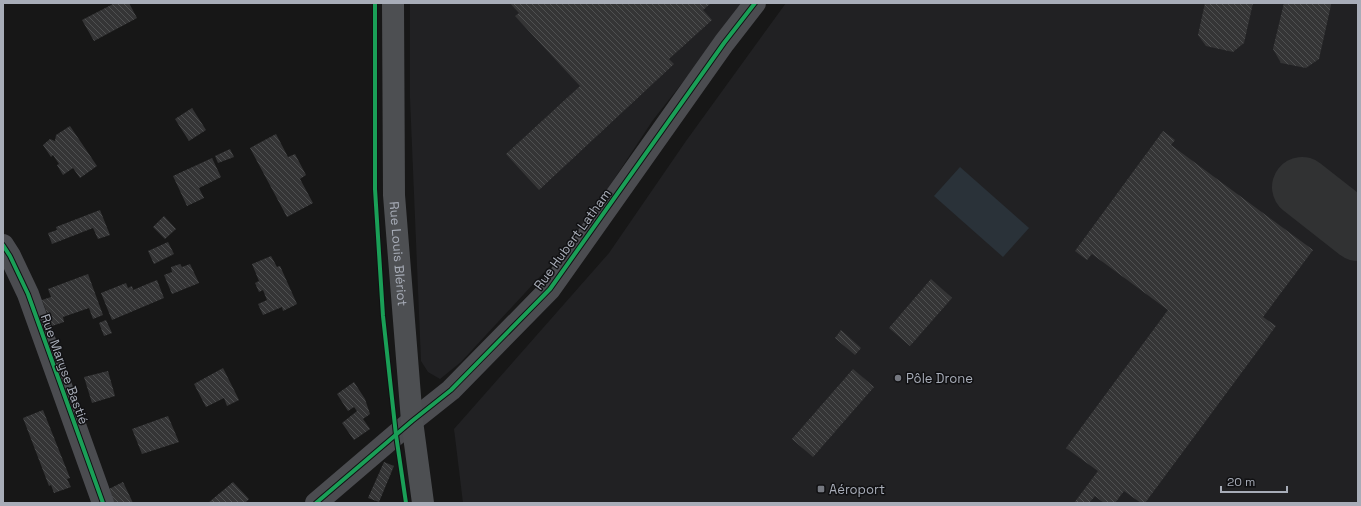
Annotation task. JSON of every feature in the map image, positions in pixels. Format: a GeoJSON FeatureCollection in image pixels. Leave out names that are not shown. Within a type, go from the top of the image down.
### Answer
{"type":"FeatureCollection","features":[{"type":"Feature","properties":{"kind":"main road","name":"Rue Louis Blériot"},"geometry":{"type":"LineString","coordinates":[[393,3],[394,195],[412,421],[423,503]]}},
{"type":"Feature","properties":{"kind":"street","name":"Rue Hubert Latham"},"geometry":{"type":"LineString","coordinates":[[316,503],[412,421],[451,390],[550,288],[724,43],[755,3]]}},
{"type":"Feature","properties":{"kind":"street","name":"Rue Maryse Bastié"},"geometry":{"type":"LineString","coordinates":[[3,245],[10,256],[28,294],[103,503]]}},
{"type":"Feature","properties":{"kind":"shaded area"},"geometry":{"type":"Polygon","coordinates":[[[410,3],[745,3],[653,120],[574,240],[461,362],[440,379],[428,372],[421,361],[410,98],[410,3]]]}},
{"type":"Feature","properties":{"kind":"shaded area"},"geometry":{"type":"Polygon","coordinates":[[[786,3],[1358,3],[1358,503],[463,503],[454,429],[609,253],[686,141],[786,3]]]}},
{"type":"Feature","properties":{"kind":"shaded area"},"geometry":{"type":"Polygon","coordinates":[[[960,167],[1029,228],[1003,257],[934,196],[960,167]]]}},
{"type":"Feature","properties":{"kind":"building"},"geometry":{"type":"Polygon","coordinates":[[[115,3],[129,3],[137,18],[94,41],[82,20],[115,3]]]}},
{"type":"Feature","properties":{"kind":"building"},"geometry":{"type":"Polygon","coordinates":[[[510,3],[711,3],[703,10],[712,20],[669,59],[674,64],[539,190],[506,154],[580,86],[515,16],[519,13],[510,3]]]}},
{"type":"Feature","properties":{"kind":"building"},"geometry":{"type":"Polygon","coordinates":[[[1205,3],[1253,3],[1244,43],[1233,52],[1206,46],[1198,35],[1205,3]]]}},
{"type":"Feature","properties":{"kind":"building"},"geometry":{"type":"Polygon","coordinates":[[[1284,3],[1329,3],[1331,5],[1319,59],[1306,68],[1281,63],[1273,49],[1284,3]]]}},
{"type":"Feature","properties":{"kind":"building"},"geometry":{"type":"Polygon","coordinates":[[[192,108],[206,130],[189,141],[175,119],[192,108]]]}},
{"type":"Feature","properties":{"kind":"building"},"geometry":{"type":"Polygon","coordinates":[[[70,126],[97,166],[80,178],[73,168],[63,175],[57,165],[59,164],[53,155],[51,157],[43,145],[50,139],[55,141],[56,135],[70,126]]]}},
{"type":"Feature","properties":{"kind":"building"},"geometry":{"type":"Polygon","coordinates":[[[1163,131],[1175,140],[1171,145],[1313,250],[1263,317],[1276,326],[1145,503],[1141,503],[1124,491],[1115,503],[1104,503],[1095,496],[1089,503],[1074,503],[1098,471],[1066,448],[1168,310],[1092,254],[1087,260],[1075,251],[1163,131]]]}},
{"type":"Feature","properties":{"kind":"building"},"geometry":{"type":"Polygon","coordinates":[[[276,134],[288,157],[295,154],[306,175],[300,179],[313,203],[287,217],[250,148],[276,134]]]}},
{"type":"Feature","properties":{"kind":"building"},"geometry":{"type":"Polygon","coordinates":[[[230,149],[234,157],[218,163],[215,156],[230,149]]]}},
{"type":"Feature","properties":{"kind":"building"},"geometry":{"type":"Polygon","coordinates":[[[212,158],[221,177],[199,188],[204,198],[187,206],[173,176],[212,158]]]}},
{"type":"Feature","properties":{"kind":"building"},"geometry":{"type":"Polygon","coordinates":[[[100,210],[110,235],[98,239],[93,228],[52,244],[48,233],[57,230],[56,227],[100,210]]]}},
{"type":"Feature","properties":{"kind":"building"},"geometry":{"type":"Polygon","coordinates":[[[164,216],[176,229],[165,239],[153,227],[164,216]]]}},
{"type":"Feature","properties":{"kind":"building"},"geometry":{"type":"Polygon","coordinates":[[[168,242],[174,254],[154,264],[148,251],[168,242]]]}},
{"type":"Feature","properties":{"kind":"building"},"geometry":{"type":"Polygon","coordinates":[[[271,256],[277,267],[280,266],[297,304],[283,311],[282,307],[263,315],[258,304],[267,300],[263,290],[259,292],[255,283],[259,281],[252,264],[271,256]]]}},
{"type":"Feature","properties":{"kind":"building"},"geometry":{"type":"Polygon","coordinates":[[[180,264],[182,267],[190,264],[199,283],[172,294],[164,275],[172,272],[171,267],[180,264]]]}},
{"type":"Feature","properties":{"kind":"building"},"geometry":{"type":"Polygon","coordinates":[[[88,274],[103,315],[93,319],[89,308],[63,317],[64,322],[52,326],[42,300],[51,297],[48,289],[88,274]]]}},
{"type":"Feature","properties":{"kind":"building"},"geometry":{"type":"Polygon","coordinates":[[[931,279],[952,298],[910,346],[889,328],[931,279]]]}},
{"type":"Feature","properties":{"kind":"building"},"geometry":{"type":"Polygon","coordinates":[[[157,280],[164,298],[112,320],[101,293],[126,283],[128,288],[132,286],[133,290],[157,280]]]}},
{"type":"Feature","properties":{"kind":"building"},"geometry":{"type":"Polygon","coordinates":[[[106,320],[112,333],[104,336],[99,323],[106,320]]]}},
{"type":"Feature","properties":{"kind":"building"},"geometry":{"type":"Polygon","coordinates":[[[841,330],[861,348],[855,355],[835,338],[841,330]]]}},
{"type":"Feature","properties":{"kind":"building"},"geometry":{"type":"Polygon","coordinates":[[[223,368],[239,400],[227,406],[224,398],[206,407],[194,384],[223,368]]]}},
{"type":"Feature","properties":{"kind":"building"},"geometry":{"type":"Polygon","coordinates":[[[853,369],[874,387],[813,457],[792,439],[853,369]]]}},
{"type":"Feature","properties":{"kind":"building"},"geometry":{"type":"Polygon","coordinates":[[[108,371],[115,396],[92,403],[84,377],[108,371]]]}},
{"type":"Feature","properties":{"kind":"building"},"geometry":{"type":"Polygon","coordinates":[[[354,382],[365,399],[370,414],[363,419],[370,429],[354,440],[342,423],[357,411],[354,407],[348,411],[337,394],[354,382]]]}},
{"type":"Feature","properties":{"kind":"building"},"geometry":{"type":"Polygon","coordinates":[[[43,410],[70,478],[67,479],[71,487],[54,493],[51,485],[49,486],[23,418],[43,410]]]}},
{"type":"Feature","properties":{"kind":"building"},"geometry":{"type":"Polygon","coordinates":[[[168,416],[179,442],[142,454],[132,429],[168,416]]]}},
{"type":"Feature","properties":{"kind":"building"},"geometry":{"type":"Polygon","coordinates":[[[384,462],[394,466],[379,502],[368,498],[384,462]]]}},
{"type":"Feature","properties":{"kind":"building"},"geometry":{"type":"Polygon","coordinates":[[[123,482],[133,503],[112,503],[107,490],[123,482]]]}},
{"type":"Feature","properties":{"kind":"building"},"geometry":{"type":"Polygon","coordinates":[[[233,482],[249,499],[245,503],[208,503],[233,482]]]}},
{"type":"Feature","properties":{"kind":"taxiway"},"geometry":{"type":"LineString","coordinates":[[1302,187],[1358,231]]}},
{"type":"Feature","properties":{"kind":"cycle path"},"geometry":{"type":"LineString","coordinates":[[375,3],[375,189],[383,316],[396,435],[406,503]]}},
{"type":"Feature","properties":{"kind":"cycle path"},"geometry":{"type":"LineString","coordinates":[[316,503],[412,421],[451,390],[550,289],[724,43],[755,3]]}},
{"type":"Feature","properties":{"kind":"cycle path"},"geometry":{"type":"LineString","coordinates":[[3,245],[10,256],[28,294],[103,503]]}},
{"type":"Feature","properties":{"kind":"place","name":"Pôle Drone"},"geometry":{"type":"Point","coordinates":[898,378]}},
{"type":"Feature","properties":{"kind":"place","name":"Aéroport"},"geometry":{"type":"Point","coordinates":[821,489]}}]}
